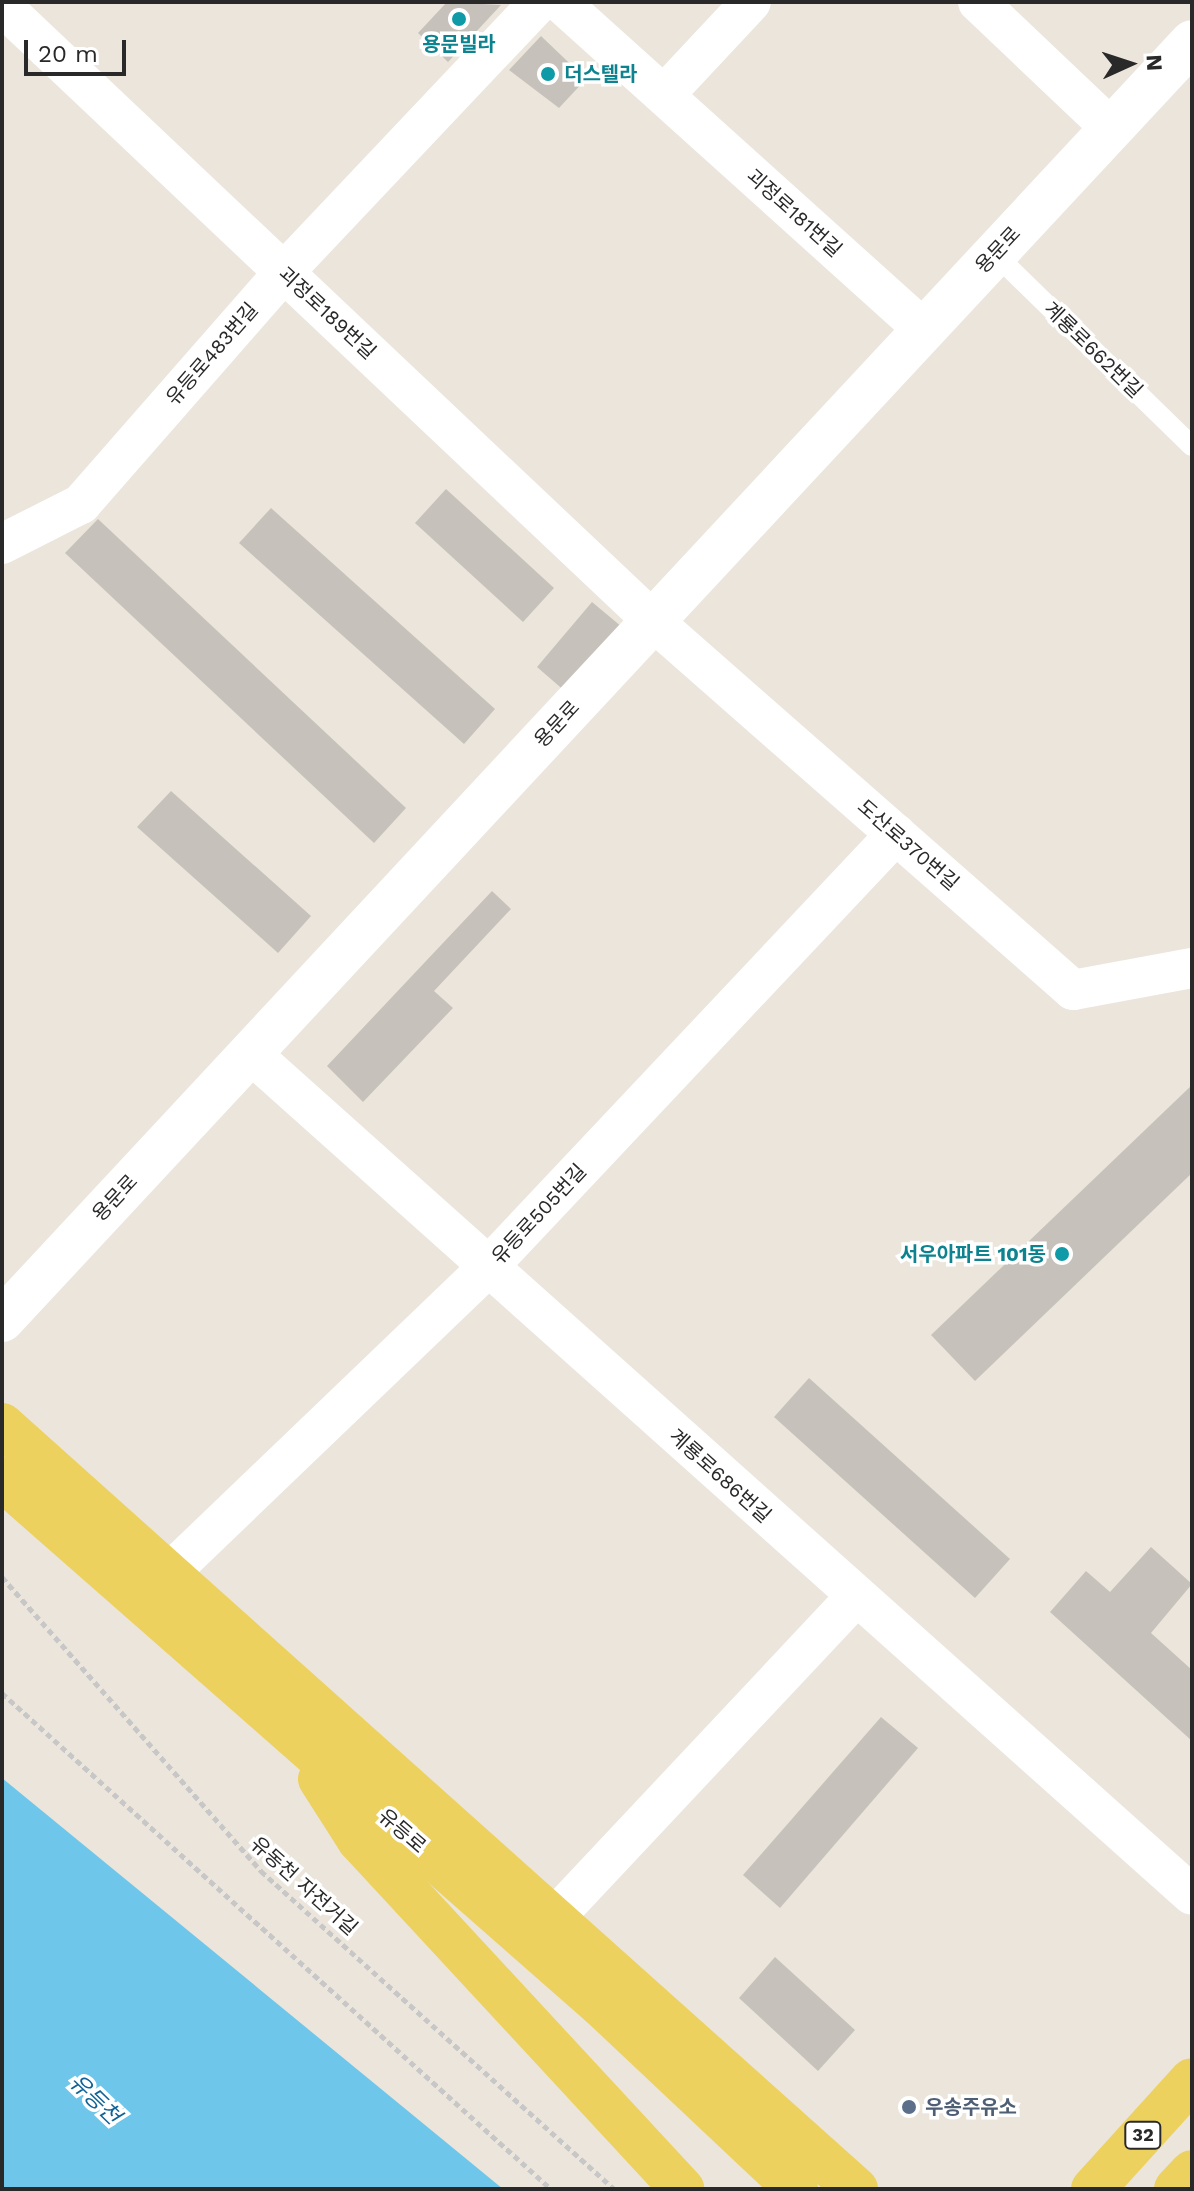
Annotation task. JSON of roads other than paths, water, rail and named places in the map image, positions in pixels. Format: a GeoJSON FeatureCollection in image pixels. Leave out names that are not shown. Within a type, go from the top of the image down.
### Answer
{"type":"FeatureCollection","features":[{"type":"Feature","properties":{"kind":"main road","name":"유등로"},"geometry":{"type":"LineString","coordinates":[[2,1425],[165,1577],[554,1918],[856,2189]]}},
{"type":"Feature","properties":{"kind":"main road","name":"유등로"},"geometry":{"type":"LineString","coordinates":[[2,1479],[601,2005],[796,2189]]}},
{"type":"Feature","properties":{"kind":"main road"},"geometry":{"type":"LineString","coordinates":[[293,1737],[359,1840],[682,2189]]}},
{"type":"Feature","properties":{"kind":"main road","name":"32"},"geometry":{"type":"LineString","coordinates":[[1093,2189],[1192,2080]]}},
{"type":"Feature","properties":{"kind":"main road"},"geometry":{"type":"LineString","coordinates":[[1176,2189],[1192,2172]]}},
{"type":"Feature","properties":{"kind":"street","name":"유등로483번길"},"geometry":{"type":"LineString","coordinates":[[2,544],[81,504],[284,272],[539,2]]}},
{"type":"Feature","properties":{"kind":"street","name":"괴정로181번길"},"geometry":{"type":"LineString","coordinates":[[560,2],[924,330]]}},
{"type":"Feature","properties":{"kind":"street"},"geometry":{"type":"LineString","coordinates":[[664,95],[751,2]]}},
{"type":"Feature","properties":{"kind":"street"},"geometry":{"type":"LineString","coordinates":[[978,2],[1111,128]]}},
{"type":"Feature","properties":{"kind":"street","name":"괴정로189번길"},"geometry":{"type":"LineString","coordinates":[[2,6],[653,621]]}},
{"type":"Feature","properties":{"kind":"street","name":"용문로"},"geometry":{"type":"LineString","coordinates":[[2,1320],[1192,42]]}},
{"type":"Feature","properties":{"kind":"street","name":"도산로370번길"},"geometry":{"type":"LineString","coordinates":[[653,621],[1073,990],[1192,968]]}},
{"type":"Feature","properties":{"kind":"street","name":"유등로505번길"},"geometry":{"type":"LineString","coordinates":[[165,1577],[488,1267],[896,834]]}},
{"type":"Feature","properties":{"kind":"street","name":"계룡로686번길"},"geometry":{"type":"LineString","coordinates":[[250,1053],[855,1598],[1192,1895]]}},
{"type":"Feature","properties":{"kind":"street"},"geometry":{"type":"LineString","coordinates":[[554,1918],[855,1598]]}},
{"type":"Feature","properties":{"kind":"lane","name":"계룡로662번길"},"geometry":{"type":"LineString","coordinates":[[995,254],[1192,446]]}},
{"type":"Feature","properties":{"kind":"water","name":"유등천"},"geometry":{"type":"Polygon","coordinates":[[[2,1778],[503,2189],[2,2189],[2,1778]]]}},
{"type":"Feature","properties":{"kind":"place","name":"용문빌라"},"geometry":{"type":"Point","coordinates":[459,19]}},
{"type":"Feature","properties":{"kind":"place","name":"더스텔라"},"geometry":{"type":"Point","coordinates":[548,74]}},
{"type":"Feature","properties":{"kind":"place","name":"서우아파트 101동"},"geometry":{"type":"Point","coordinates":[1062,1254]}},
{"type":"Feature","properties":{"kind":"place","name":"우송주유소"},"geometry":{"type":"Point","coordinates":[909,2107]}}]}
